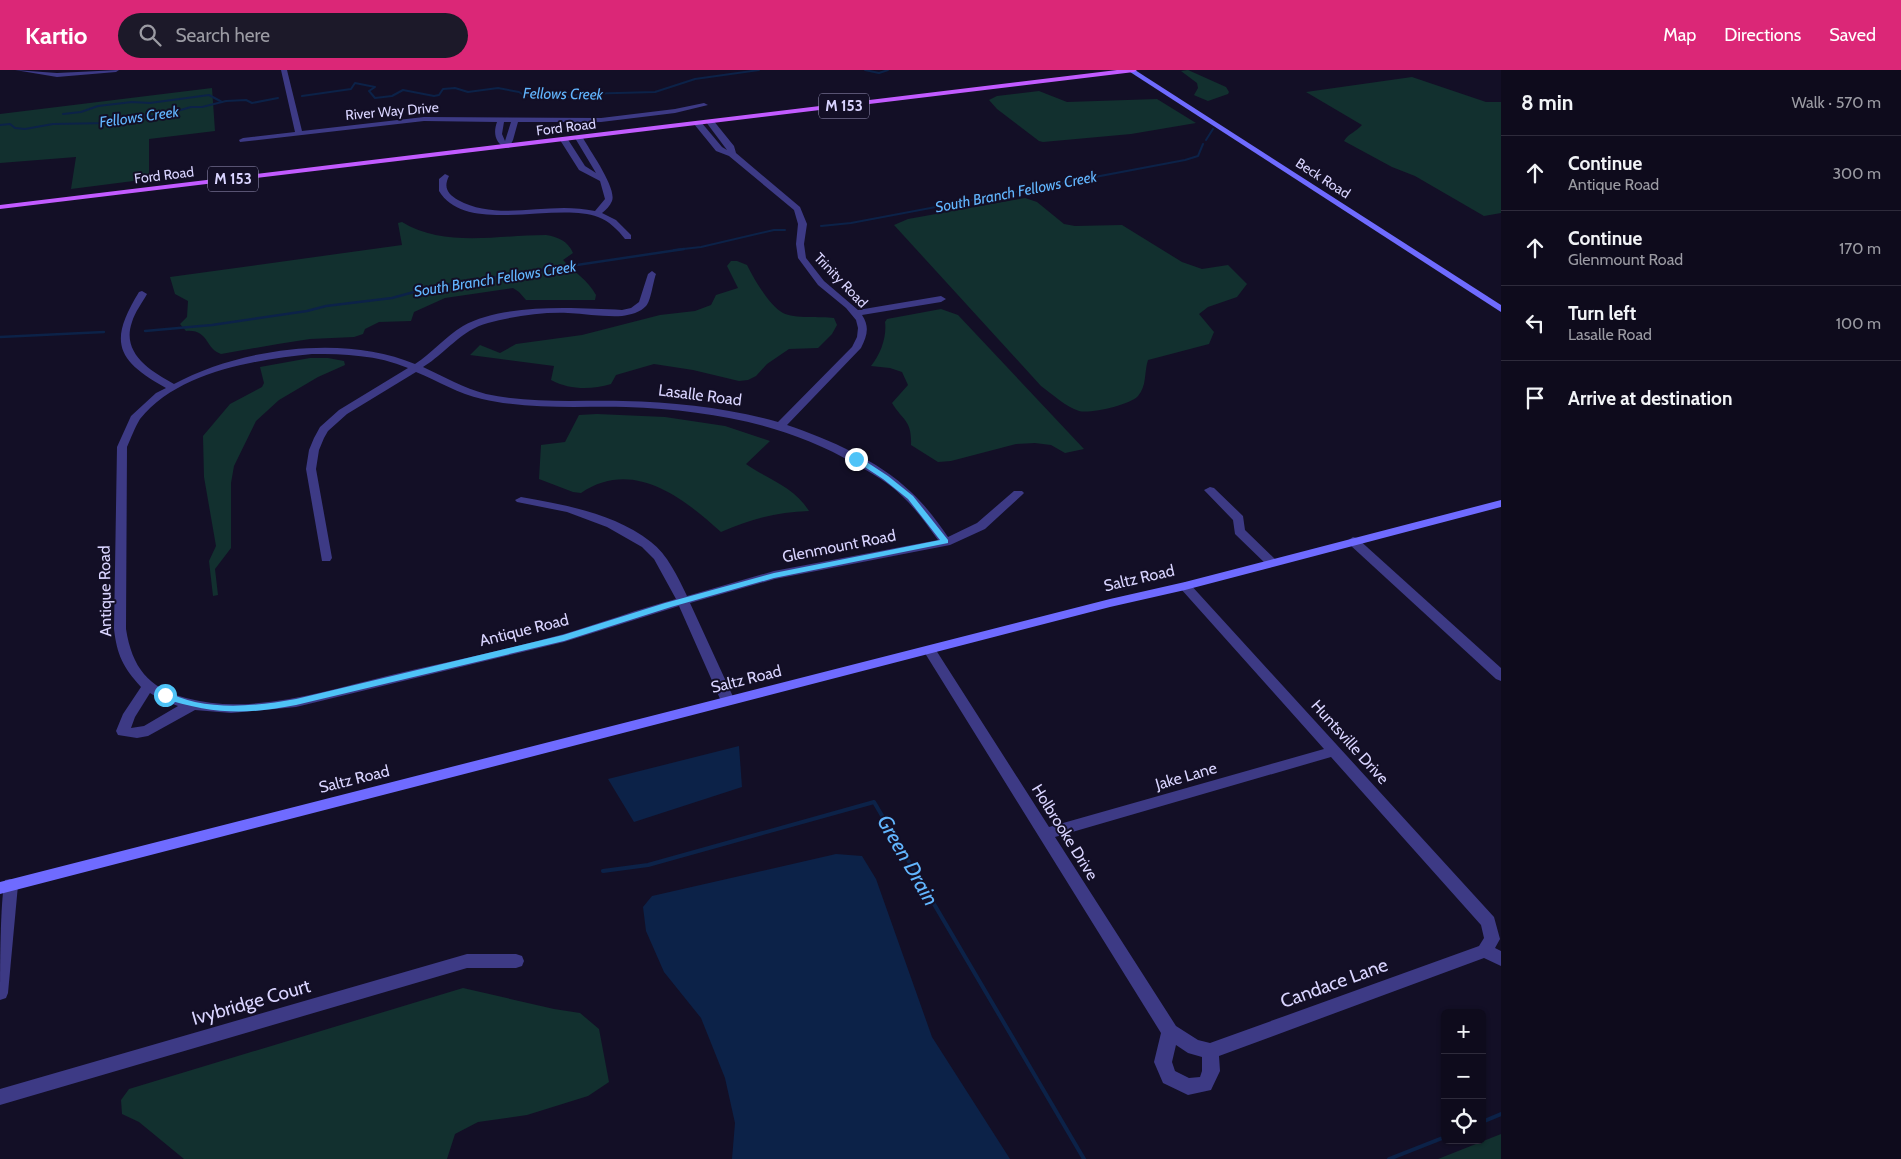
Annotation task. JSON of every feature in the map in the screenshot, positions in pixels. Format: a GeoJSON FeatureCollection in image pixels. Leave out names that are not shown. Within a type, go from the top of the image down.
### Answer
{"type":"FeatureCollection","features":[{"type":"Feature","properties":{"kind":"main road","name":"Ford Road"},"geometry":{"type":"LineString","coordinates":[[0,207],[1132,70]]}},
{"type":"Feature","properties":{"kind":"street"},"geometry":{"type":"LineString","coordinates":[[18,70],[36,74],[63,75],[116,70]]}},
{"type":"Feature","properties":{"kind":"street"},"geometry":{"type":"LineString","coordinates":[[284,70],[299,133]]}},
{"type":"Feature","properties":{"kind":"street","name":"Beck Road"},"geometry":{"type":"LineString","coordinates":[[1132,70],[1501,309]]}},
{"type":"Feature","properties":{"kind":"street","name":"River Way Drive"},"geometry":{"type":"LineString","coordinates":[[243,140],[424,119],[601,120],[675,111],[704,105]]}},
{"type":"Feature","properties":{"kind":"street"},"geometry":{"type":"LineString","coordinates":[[502,119],[497,132],[498,138],[506,146],[510,141],[510,131],[515,120]]}},
{"type":"Feature","properties":{"kind":"street","name":"Trinity Road"},"geometry":{"type":"LineString","coordinates":[[710,122],[731,148],[732,154]]}},
{"type":"Feature","properties":{"kind":"street","name":"Trinity Road"},"geometry":{"type":"LineString","coordinates":[[698,124],[719,150],[732,154],[797,209],[802,217],[804,226],[798,244],[802,259],[819,281],[857,313],[863,332],[856,348],[780,425]]}},
{"type":"Feature","properties":{"kind":"street"},"geometry":{"type":"LineString","coordinates":[[579,138],[608,188],[609,198],[606,205],[596,214]]}},
{"type":"Feature","properties":{"kind":"street"},"geometry":{"type":"LineString","coordinates":[[564,140],[578,163],[603,181]]}},
{"type":"Feature","properties":{"kind":"street"},"geometry":{"type":"LineString","coordinates":[[578,163],[592,162]]}},
{"type":"Feature","properties":{"kind":"street"},"geometry":{"type":"LineString","coordinates":[[445,176],[441,182],[442,190],[446,196],[464,207],[499,214],[566,210],[596,214],[620,226],[628,237]]}},
{"type":"Feature","properties":{"kind":"street"},"geometry":{"type":"LineString","coordinates":[[326,558],[311,469],[316,444],[324,429],[343,412],[433,357],[449,340],[468,328],[484,321],[521,313],[565,310],[622,313],[634,310],[643,304],[647,298],[646,290],[652,274]]}},
{"type":"Feature","properties":{"kind":"street"},"geometry":{"type":"LineString","coordinates":[[142,294],[127,322],[125,335],[127,348],[139,366],[150,376],[172,387]]}},
{"type":"Feature","properties":{"kind":"street"},"geometry":{"type":"LineString","coordinates":[[857,313],[941,299]]}},
{"type":"Feature","properties":{"kind":"street","name":"Antique Road"},"geometry":{"type":"LineString","coordinates":[[414,368],[385,356],[365,352],[334,349],[313,350],[226,366],[197,375],[172,387],[136,417],[125,434],[122,447],[120,629],[128,662],[148,686],[165,695],[193,705],[226,709],[253,708],[296,702],[564,638],[682,602]]}},
{"type":"Feature","properties":{"kind":"street","name":"Lasalle Road"},"geometry":{"type":"LineString","coordinates":[[414,368],[474,394],[494,399],[517,402],[626,404],[705,409],[780,425],[826,443],[886,478],[910,497],[946,542]]}},
{"type":"Feature","properties":{"kind":"street"},"geometry":{"type":"LineString","coordinates":[[1210,490],[1239,519],[1240,531],[1272,563]]}},
{"type":"Feature","properties":{"kind":"street","name":"Glenmount Road"},"geometry":{"type":"LineString","coordinates":[[682,602],[799,569],[946,542],[981,526],[1018,493]]}},
{"type":"Feature","properties":{"kind":"street"},"geometry":{"type":"LineString","coordinates":[[521,500],[569,509],[611,524],[646,544],[660,557],[679,592],[682,602],[688,609],[728,701]]}},
{"type":"Feature","properties":{"kind":"street","name":"Saltz Road"},"geometry":{"type":"LineString","coordinates":[[5,887],[1110,603],[1186,586],[1501,503]]}},
{"type":"Feature","properties":{"kind":"street"},"geometry":{"type":"LineString","coordinates":[[1353,541],[1501,676]]}},
{"type":"Feature","properties":{"kind":"street","name":"Huntsville Drive"},"geometry":{"type":"LineString","coordinates":[[1186,586],[1494,924]]}},
{"type":"Feature","properties":{"kind":"street","name":"Holbrooke Drive"},"geometry":{"type":"LineString","coordinates":[[929,650],[1170,1032]]}},
{"type":"Feature","properties":{"kind":"street"},"geometry":{"type":"LineString","coordinates":[[148,686],[124,724],[123,731],[132,735],[144,733],[173,714],[193,705]]}},
{"type":"Feature","properties":{"kind":"street","name":"Jake Lane"},"geometry":{"type":"LineString","coordinates":[[1046,834],[1335,751]]}},
{"type":"Feature","properties":{"kind":"street"},"geometry":{"type":"LineString","coordinates":[[0,993],[5,887]]}},
{"type":"Feature","properties":{"kind":"street"},"geometry":{"type":"LineString","coordinates":[[1494,924],[1492,939],[1485,951],[1501,959]]}},
{"type":"Feature","properties":{"kind":"street","name":"Candace Lane"},"geometry":{"type":"LineString","coordinates":[[1210,1051],[1485,951]]}},
{"type":"Feature","properties":{"kind":"street","name":"Ivybridge Court"},"geometry":{"type":"LineString","coordinates":[[0,1097],[467,961],[516,961]]}},
{"type":"Feature","properties":{"kind":"street"},"geometry":{"type":"LineString","coordinates":[[1170,1032],[1194,1047],[1210,1051],[1211,1071],[1205,1084],[1188,1087],[1169,1077],[1163,1062],[1165,1046],[1170,1032]]}},
{"type":"Feature","properties":{"kind":"green space"},"geometry":{"type":"Polygon","coordinates":[[[1188,70],[1226,87],[1229,92],[1228,94],[1208,101],[1194,95],[1198,88],[1197,83],[1181,71],[1188,70]]]}},
{"type":"Feature","properties":{"kind":"green space"},"geometry":{"type":"Polygon","coordinates":[[[1412,77],[1486,102],[1501,102],[1501,213],[1484,216],[1415,176],[1392,167],[1344,141],[1362,125],[1306,92],[1412,77]]]}},
{"type":"Feature","properties":{"kind":"green space"},"geometry":{"type":"Polygon","coordinates":[[[212,88],[215,131],[149,139],[149,179],[71,189],[76,157],[0,163],[0,114],[212,88]]]}},
{"type":"Feature","properties":{"kind":"green space"},"geometry":{"type":"Polygon","coordinates":[[[1039,91],[1067,102],[1157,99],[1196,123],[1131,134],[1043,142],[1039,141],[997,109],[989,100],[997,96],[1039,91]]]}},
{"type":"Feature","properties":{"kind":"green space"},"geometry":{"type":"Polygon","coordinates":[[[1025,198],[1037,202],[1064,224],[1075,226],[1122,225],[1182,262],[1202,269],[1228,265],[1247,284],[1237,297],[1208,307],[1199,314],[1214,332],[1209,344],[1148,360],[1143,388],[1138,396],[1127,403],[1100,410],[1079,411],[1064,403],[1041,386],[894,225],[908,219],[1025,198]]]}},
{"type":"Feature","properties":{"kind":"green space"},"geometry":{"type":"Polygon","coordinates":[[[402,222],[418,230],[454,238],[546,235],[558,238],[568,245],[573,253],[563,260],[589,285],[596,295],[595,300],[526,300],[513,288],[445,298],[414,312],[411,321],[379,322],[365,329],[363,334],[354,337],[310,339],[221,354],[212,348],[199,333],[186,331],[180,324],[187,317],[188,301],[175,294],[170,277],[402,245],[398,223],[402,222]]]}},
{"type":"Feature","properties":{"kind":"green space"},"geometry":{"type":"Polygon","coordinates":[[[731,261],[747,265],[767,298],[783,313],[794,316],[834,318],[837,325],[832,334],[818,348],[789,349],[767,364],[756,376],[748,380],[739,381],[693,370],[654,364],[616,375],[611,384],[581,388],[566,386],[551,380],[554,366],[470,355],[480,345],[500,353],[516,344],[582,335],[660,315],[695,311],[711,305],[716,295],[738,288],[727,266],[731,261]]]}},
{"type":"Feature","properties":{"kind":"green space"},"geometry":{"type":"Polygon","coordinates":[[[941,309],[958,315],[1084,449],[1065,453],[1051,445],[1035,443],[1016,444],[951,461],[938,462],[911,445],[908,425],[892,403],[908,385],[902,372],[890,368],[871,366],[878,356],[882,345],[887,319],[941,309]]]}},
{"type":"Feature","properties":{"kind":"green space"},"geometry":{"type":"Polygon","coordinates":[[[310,358],[328,358],[344,361],[345,365],[318,377],[279,400],[256,421],[234,466],[231,483],[231,548],[215,569],[218,595],[213,596],[209,561],[216,546],[204,477],[203,436],[230,404],[262,387],[264,383],[260,367],[310,358]]]}},
{"type":"Feature","properties":{"kind":"green space"},"geometry":{"type":"Polygon","coordinates":[[[579,415],[665,417],[725,426],[770,441],[746,464],[788,490],[809,511],[764,517],[742,523],[721,532],[690,506],[656,486],[638,481],[619,479],[600,483],[581,493],[573,492],[539,479],[541,445],[565,442],[579,415]]]}},
{"type":"Feature","properties":{"kind":"green space"},"geometry":{"type":"Polygon","coordinates":[[[463,988],[554,1009],[580,1013],[599,1029],[609,1082],[588,1096],[527,1115],[478,1122],[455,1134],[447,1159],[184,1159],[139,1122],[122,1114],[121,1100],[129,1089],[463,988]]]}},
{"type":"Feature","properties":{"kind":"green space"},"geometry":{"type":"Polygon","coordinates":[[[1501,1134],[1501,1159],[1438,1159],[1476,1144],[1486,1144],[1486,1140],[1501,1134]]]}},
{"type":"Feature","properties":{"kind":"water"},"geometry":{"type":"Polygon","coordinates":[[[739,746],[742,787],[634,822],[608,779],[739,746]]]}},
{"type":"Feature","properties":{"kind":"water"},"geometry":{"type":"Polygon","coordinates":[[[836,854],[862,856],[876,879],[932,1037],[1010,1159],[732,1159],[735,1123],[725,1078],[701,1018],[664,972],[646,931],[643,907],[652,896],[836,854]]]}},
{"type":"Feature","properties":{"kind":"waterway","name":"Fellows Creek"},"geometry":{"type":"LineString","coordinates":[[302,96],[351,89],[355,83],[375,87],[369,91],[375,98],[392,96],[403,90],[434,96],[439,95],[443,89],[455,88],[468,92],[498,88],[519,92],[525,96],[544,94],[570,97],[580,94],[655,92],[695,79],[759,70]]}},
{"type":"Feature","properties":{"kind":"waterway","name":"Fellows Creek"},"geometry":{"type":"LineString","coordinates":[[865,70],[879,73],[888,70]]}},
{"type":"Feature","properties":{"kind":"waterway"},"geometry":{"type":"LineString","coordinates":[[63,114],[81,112],[98,106],[132,102],[150,103],[209,95],[222,102]]}},
{"type":"Feature","properties":{"kind":"waterway","name":"Fellows Creek"},"geometry":{"type":"LineString","coordinates":[[222,102],[246,100],[252,103],[278,98]]}},
{"type":"Feature","properties":{"kind":"waterway","name":"Fellows Creek"},"geometry":{"type":"LineString","coordinates":[[0,125],[10,124],[15,128],[25,129],[53,124],[109,123],[140,116],[160,116],[191,107],[202,107],[222,102]]}},
{"type":"Feature","properties":{"kind":"waterway","name":"South Branch Fellows Creek"},"geometry":{"type":"LineString","coordinates":[[1206,140],[1213,129]]}},
{"type":"Feature","properties":{"kind":"waterway","name":"South Branch Fellows Creek"},"geometry":{"type":"LineString","coordinates":[[821,226],[851,223],[1185,160],[1198,156],[1203,144]]}},
{"type":"Feature","properties":{"kind":"waterway","name":"South Branch Fellows Creek"},"geometry":{"type":"LineString","coordinates":[[674,250],[701,247],[774,230],[785,230]]}},
{"type":"Feature","properties":{"kind":"waterway","name":"South Branch Fellows Creek"},"geometry":{"type":"LineString","coordinates":[[145,331],[212,325],[307,311],[326,306],[392,298],[436,286],[684,249]]}},
{"type":"Feature","properties":{"kind":"waterway","name":"South Branch Fellows Creek"},"geometry":{"type":"LineString","coordinates":[[0,337],[104,332]]}},
{"type":"Feature","properties":{"kind":"waterway","name":"Green Drain"},"geometry":{"type":"LineString","coordinates":[[603,871],[648,865],[874,802],[1084,1159]]}},
{"type":"Feature","properties":{"kind":"waterway","name":"Green Drain"},"geometry":{"type":"LineString","coordinates":[[1486,1120],[1501,1114]]}},
{"type":"Feature","properties":{"kind":"waterway","name":"Green Drain"},"geometry":{"type":"LineString","coordinates":[[1389,1159],[1441,1139]]}},
{"type":"Feature","properties":{"kind":"route"},"geometry":{"type":"LineString","coordinates":[[165,695],[193,705],[226,709],[262,708],[296,702],[564,638],[668,605],[774,575],[946,542],[910,497],[886,478],[856,459]]}}]}
